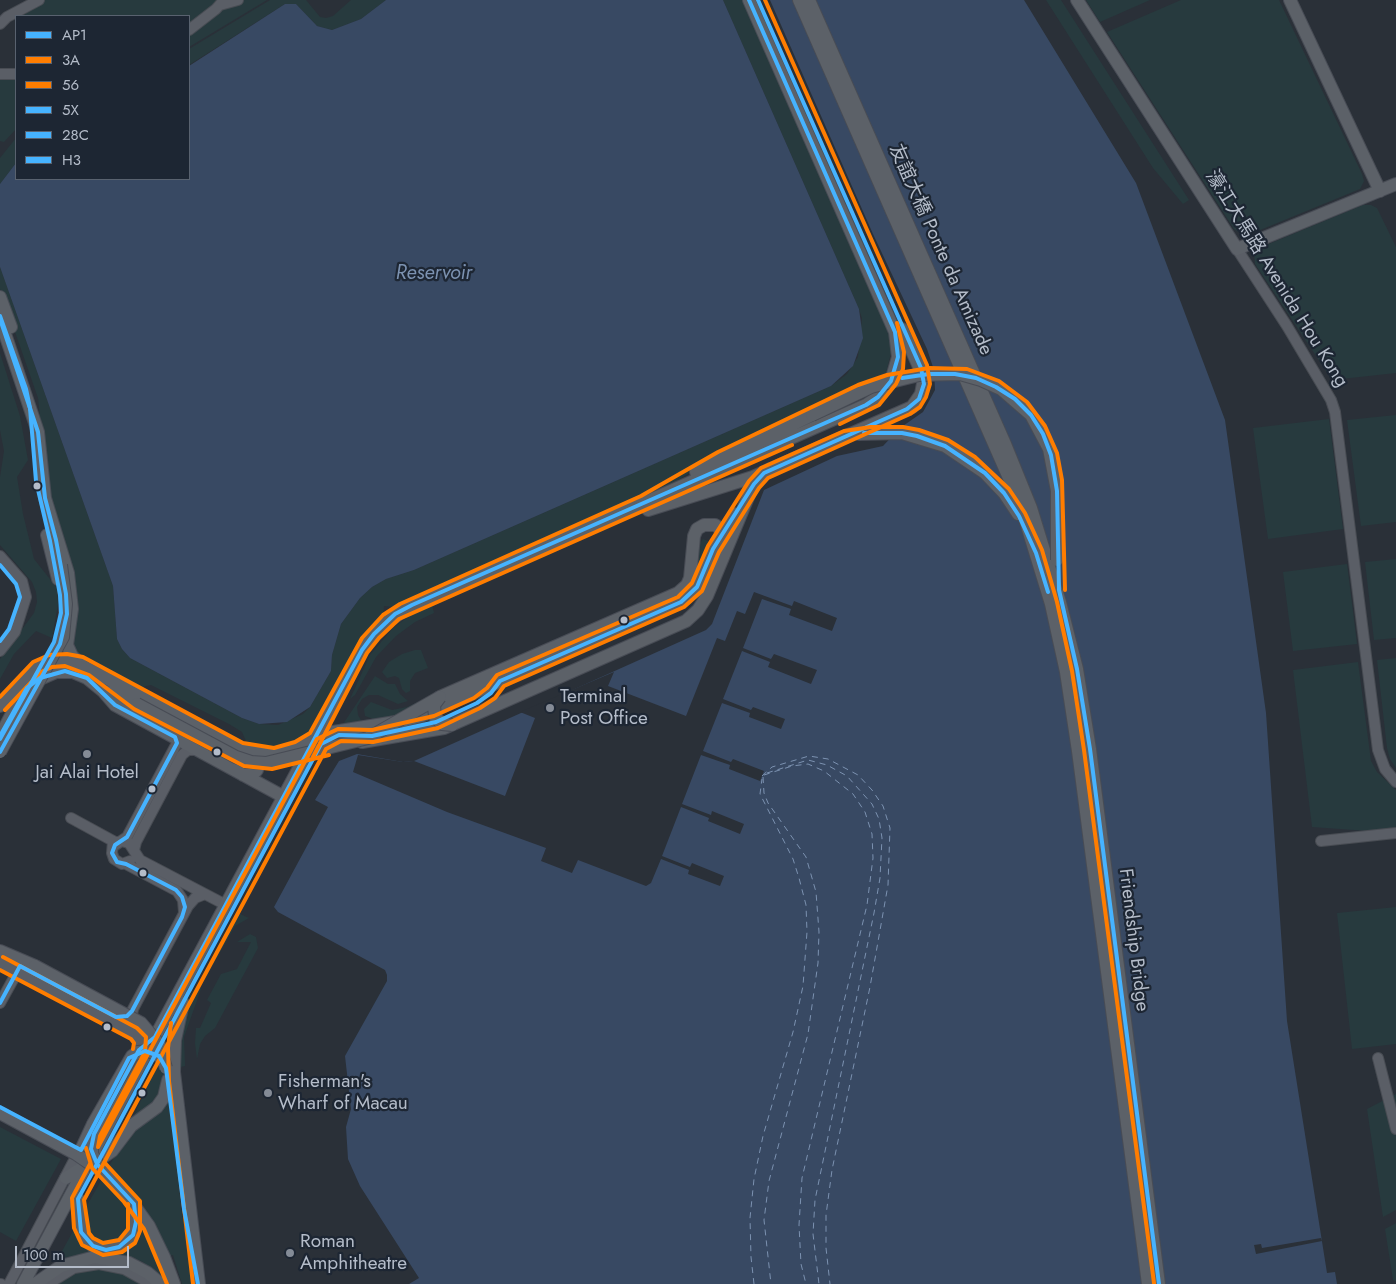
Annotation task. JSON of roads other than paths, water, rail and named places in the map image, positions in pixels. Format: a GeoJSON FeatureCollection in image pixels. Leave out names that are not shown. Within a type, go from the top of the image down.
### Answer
{"type":"FeatureCollection","features":[{"type":"Feature","properties":{"kind":"main road"},"geometry":{"type":"LineString","coordinates":[[646,506],[866,405],[886,389],[897,367],[898,352],[895,332],[749,0]]}},
{"type":"Feature","properties":{"kind":"main road"},"geometry":{"type":"LineString","coordinates":[[646,506],[753,477],[907,410],[916,403],[924,384],[923,373],[902,330],[758,0]]}},
{"type":"Feature","properties":{"kind":"main road","name":"友誼大橋 Ponte da Amizade"},"geometry":{"type":"LineString","coordinates":[[799,0],[1020,503],[1036,552]]}},
{"type":"Feature","properties":{"kind":"main road","name":"友誼大橋 Ponte da Amizade"},"geometry":{"type":"LineString","coordinates":[[809,0],[1012,462],[1031,508],[1060,602]]}},
{"type":"Feature","properties":{"kind":"main road","name":"濠江大馬路 Avenida Hou Kong"},"geometry":{"type":"LineString","coordinates":[[1077,0],[1237,249]]}},
{"type":"Feature","properties":{"kind":"main road"},"geometry":{"type":"LineString","coordinates":[[1290,0],[1380,191]]}},
{"type":"Feature","properties":{"kind":"main road"},"geometry":{"type":"LineString","coordinates":[[1237,249],[1396,184]]}},
{"type":"Feature","properties":{"kind":"main road"},"geometry":{"type":"LineString","coordinates":[[0,296],[32,388],[39,506],[54,559],[61,608],[58,634],[53,645],[0,706]]}},
{"type":"Feature","properties":{"kind":"main road"},"geometry":{"type":"LineString","coordinates":[[0,319],[29,409],[45,498],[61,565],[66,604],[63,637],[0,752]]}},
{"type":"Feature","properties":{"kind":"main road"},"geometry":{"type":"LineString","coordinates":[[66,1178],[86,1158],[183,1003],[368,642],[395,614],[412,605],[879,406],[895,390],[903,374],[906,352],[902,330]]}},
{"type":"Feature","properties":{"kind":"main road"},"geometry":{"type":"LineString","coordinates":[[0,342],[34,432]]}},
{"type":"Feature","properties":{"kind":"main road"},"geometry":{"type":"LineString","coordinates":[[646,506],[721,458],[870,387],[894,380],[929,374],[950,373],[971,377],[986,382],[1010,396],[1037,424],[1052,460],[1057,491],[1057,576],[1060,602]]}},
{"type":"Feature","properties":{"kind":"main road"},"geometry":{"type":"LineString","coordinates":[[845,437],[871,433],[902,433],[946,446],[972,462],[995,482],[1012,504],[1036,552]]}},
{"type":"Feature","properties":{"kind":"main road"},"geometry":{"type":"LineString","coordinates":[[241,749],[275,754],[299,748],[321,735],[421,716],[681,602],[697,587],[759,478],[770,469]]}},
{"type":"Feature","properties":{"kind":"main road"},"geometry":{"type":"LineString","coordinates":[[333,747],[444,728],[676,626],[698,610],[711,585],[723,533],[749,495]]}},
{"type":"Feature","properties":{"kind":"main road"},"geometry":{"type":"LineString","coordinates":[[103,691],[137,704],[236,757],[250,762],[276,762],[377,734],[440,697],[681,591],[690,578],[696,531],[702,525],[715,525],[723,533]]}},
{"type":"Feature","properties":{"kind":"main road"},"geometry":{"type":"LineString","coordinates":[[694,544],[698,537],[706,536],[719,550]]}},
{"type":"Feature","properties":{"kind":"main road"},"geometry":{"type":"LineString","coordinates":[[56,540],[68,571],[72,609],[67,645],[72,656],[80,663]]}},
{"type":"Feature","properties":{"kind":"main road","name":"Friendship Bridge"},"geometry":{"type":"LineString","coordinates":[[1036,552],[1051,604],[1066,672],[1148,1284]]}},
{"type":"Feature","properties":{"kind":"main road","name":"Friendship Bridge"},"geometry":{"type":"LineString","coordinates":[[1060,602],[1077,670],[1090,749],[1159,1284]]}},
{"type":"Feature","properties":{"kind":"main road"},"geometry":{"type":"LineString","coordinates":[[31,672],[51,661],[66,660],[80,663],[254,756],[258,763],[253,774],[243,775]]}},
{"type":"Feature","properties":{"kind":"main road"},"geometry":{"type":"LineString","coordinates":[[92,669],[137,704]]}},
{"type":"Feature","properties":{"kind":"main road"},"geometry":{"type":"LineString","coordinates":[[0,736],[27,688],[48,674],[73,672],[86,678],[103,691],[116,706],[284,797]]}},
{"type":"Feature","properties":{"kind":"main road"},"geometry":{"type":"LineString","coordinates":[[440,697],[433,707],[435,717],[442,724],[452,725]]}},
{"type":"Feature","properties":{"kind":"main road"},"geometry":{"type":"LineString","coordinates":[[23,1284],[86,1158],[155,1037],[284,797],[321,735]]}},
{"type":"Feature","properties":{"kind":"main road"},"geometry":{"type":"LineString","coordinates":[[0,951],[34,966],[141,1023],[159,1044],[167,1074],[184,1209],[199,1284]]}},
{"type":"Feature","properties":{"kind":"main road"},"geometry":{"type":"LineString","coordinates":[[183,1003],[175,1040],[174,1072],[199,1284]]}},
{"type":"Feature","properties":{"kind":"main road"},"geometry":{"type":"LineString","coordinates":[[155,1037],[139,1050],[92,1139],[92,1149],[94,1160],[134,1204],[149,1226],[164,1257],[174,1284]]}},
{"type":"Feature","properties":{"kind":"main road"},"geometry":{"type":"LineString","coordinates":[[86,1158],[112,1151],[131,1126],[161,1103],[166,1092],[167,1074],[162,1058],[152,1052],[142,1051],[132,1056],[93,1124],[86,1158],[78,1199],[79,1222],[83,1236],[89,1243],[102,1249],[115,1249],[127,1242],[134,1231],[134,1204]]}},
{"type":"Feature","properties":{"kind":"main road"},"geometry":{"type":"LineString","coordinates":[[0,1113],[76,1154],[105,1174]]}},
{"type":"Feature","properties":{"kind":"main road"},"geometry":{"type":"LineString","coordinates":[[40,1282],[78,1199]]}},
{"type":"Feature","properties":{"kind":"main road"},"geometry":{"type":"LineString","coordinates":[[40,1282],[67,1263],[102,1257],[116,1259],[136,1266],[161,1284]]}},
{"type":"Feature","properties":{"kind":"street"},"geometry":{"type":"LineString","coordinates":[[0,24],[7,17],[39,0]]}},
{"type":"Feature","properties":{"kind":"street"},"geometry":{"type":"LineString","coordinates":[[190,29],[222,2],[238,0]]}},
{"type":"Feature","properties":{"kind":"street"},"geometry":{"type":"LineString","coordinates":[[0,74],[15,74]]}},
{"type":"Feature","properties":{"kind":"street","name":"濠江大馬路 Avenida Hou Kong"},"geometry":{"type":"LineString","coordinates":[[1237,249],[1295,338],[1332,400],[1378,750],[1385,769],[1396,782]]}},
{"type":"Feature","properties":{"kind":"street"},"geometry":{"type":"LineString","coordinates":[[0,556],[22,581],[26,596],[15,632],[0,651]]}},
{"type":"Feature","properties":{"kind":"street"},"geometry":{"type":"LineString","coordinates":[[117,842],[127,837],[177,743],[175,737]]}},
{"type":"Feature","properties":{"kind":"street"},"geometry":{"type":"LineString","coordinates":[[126,864],[133,858],[135,843],[182,755],[188,750],[196,750]]}},
{"type":"Feature","properties":{"kind":"street"},"geometry":{"type":"LineString","coordinates":[[71,818],[117,842],[129,843],[140,860],[226,905]]}},
{"type":"Feature","properties":{"kind":"street"},"geometry":{"type":"LineString","coordinates":[[1321,841],[1396,833]]}},
{"type":"Feature","properties":{"kind":"street"},"geometry":{"type":"LineString","coordinates":[[117,842],[114,858],[119,863],[126,864],[178,892],[184,903],[182,918]]}},
{"type":"Feature","properties":{"kind":"street"},"geometry":{"type":"LineString","coordinates":[[134,1034],[130,1022],[133,1010],[192,900],[205,894]]}},
{"type":"Feature","properties":{"kind":"street"},"geometry":{"type":"LineString","coordinates":[[0,956],[18,969],[134,1034],[140,1041],[139,1050]]}},
{"type":"Feature","properties":{"kind":"street"},"geometry":{"type":"LineString","coordinates":[[0,963],[18,969],[116,1017],[126,1016],[133,1010]]}},
{"type":"Feature","properties":{"kind":"street"},"geometry":{"type":"LineString","coordinates":[[0,1003],[18,969]]}},
{"type":"Feature","properties":{"kind":"street"},"geometry":{"type":"LineString","coordinates":[[1378,1058],[1396,1129]]}},
{"type":"Feature","properties":{"kind":"street"},"geometry":{"type":"LineString","coordinates":[[0,1107],[69,1143],[86,1158]]}},
{"type":"Feature","properties":{"kind":"street"},"geometry":{"type":"LineString","coordinates":[[0,1120],[64,1154],[86,1158]]}},
{"type":"Feature","properties":{"kind":"street"},"geometry":{"type":"LineString","coordinates":[[64,1154],[68,1151],[69,1143]]}},
{"type":"Feature","properties":{"kind":"street"},"geometry":{"type":"LineString","coordinates":[[9,1284],[66,1178]]}},
{"type":"Feature","properties":{"kind":"street"},"geometry":{"type":"LineString","coordinates":[[40,1282],[74,1268],[99,1264],[124,1268],[151,1284]]}},
{"type":"Feature","properties":{"kind":"water","name":"Reservoir"},"geometry":{"type":"Polygon","coordinates":[[[386,0],[723,0],[859,309],[863,338],[853,366],[831,386],[414,570],[386,579],[372,587],[360,598],[341,624],[332,655],[331,671],[310,707],[287,722],[259,724],[242,718],[130,658],[122,649],[117,639],[113,586],[0,267],[0,184],[15,164],[15,180],[190,180],[190,65],[285,4],[296,4],[317,26],[332,30],[361,19],[386,0]]]}},
{"type":"Feature","properties":{"kind":"water"},"geometry":{"type":"Polygon","coordinates":[[[770,0],[1024,0],[1136,183],[1225,420],[1266,713],[1287,1021],[1327,1273],[1335,1272],[1337,1284],[409,1284],[419,1278],[360,1186],[348,1159],[346,1127],[351,1109],[345,1056],[387,981],[387,975],[385,970],[278,912],[274,907],[328,807],[315,800],[339,761],[357,754],[403,762],[414,761],[706,630],[712,624],[764,490],[837,456],[883,446],[900,428],[923,412],[935,390],[934,370],[927,349],[873,234],[770,0]]]}},
{"type":"Feature","properties":{"kind":"place","name":"Terminal Post Office"},"geometry":{"type":"Point","coordinates":[550,708]}},
{"type":"Feature","properties":{"kind":"place","name":"Jai Alai Hotel"},"geometry":{"type":"Point","coordinates":[87,754]}},
{"type":"Feature","properties":{"kind":"place","name":"Fisherman's Wharf of Macau"},"geometry":{"type":"Point","coordinates":[268,1093]}},
{"type":"Feature","properties":{"kind":"place","name":"Roman Amphitheatre"},"geometry":{"type":"Point","coordinates":[290,1253]}}]}
